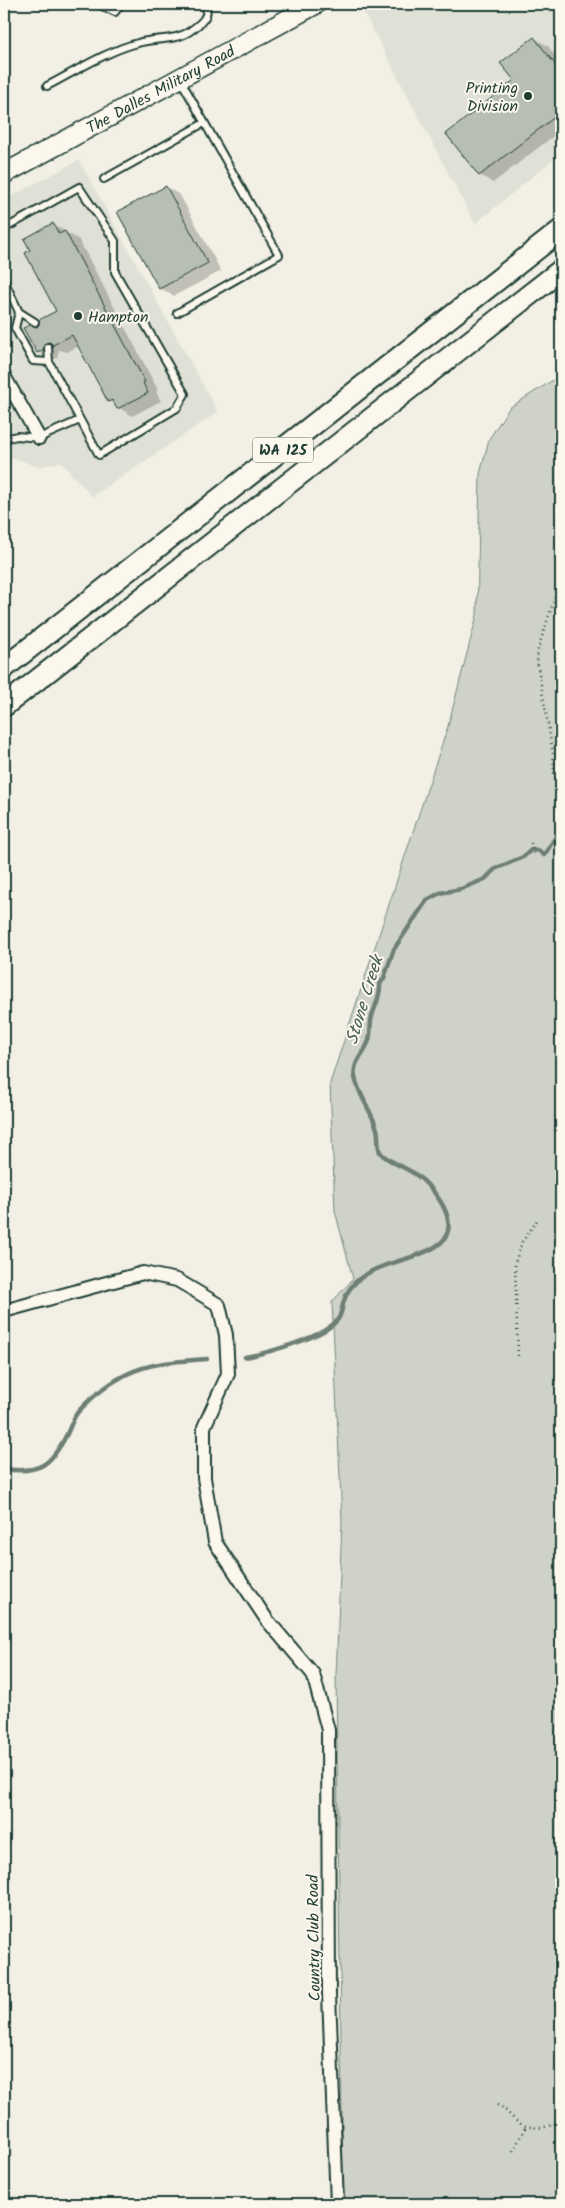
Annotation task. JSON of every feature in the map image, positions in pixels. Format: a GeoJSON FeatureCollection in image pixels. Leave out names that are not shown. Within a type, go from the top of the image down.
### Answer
{"type":"FeatureCollection","features":[{"type":"Feature","properties":{"kind":"main road","name":"The Dalles Military Road"},"geometry":{"type":"LineString","coordinates":[[4,174],[316,4]]}},
{"type":"Feature","properties":{"kind":"main road","name":"WA 125"},"geometry":{"type":"LineString","coordinates":[[4,668],[561,230]]}},
{"type":"Feature","properties":{"kind":"main road","name":"WA 125"},"geometry":{"type":"LineString","coordinates":[[4,706],[561,270]]}},
{"type":"Feature","properties":{"kind":"street"},"geometry":{"type":"LineString","coordinates":[[4,376],[39,438]]}},
{"type":"Feature","properties":{"kind":"street","name":"Country Club Road"},"geometry":{"type":"LineString","coordinates":[[4,1311],[143,1273],[177,1280],[219,1305],[226,1335],[228,1374],[204,1428],[204,1478],[215,1542],[267,1620],[314,1674],[328,1730],[329,1994],[337,2204]]}},
{"type":"Feature","properties":{"kind":"lane"},"geometry":{"type":"LineString","coordinates":[[98,4],[115,12],[121,4]]}},
{"type":"Feature","properties":{"kind":"lane"},"geometry":{"type":"LineString","coordinates":[[47,86],[139,42],[189,32],[205,18],[207,9],[204,4]]}},
{"type":"Feature","properties":{"kind":"lane"},"geometry":{"type":"LineString","coordinates":[[177,312],[279,255],[179,78]]}},
{"type":"Feature","properties":{"kind":"lane"},"geometry":{"type":"LineString","coordinates":[[104,179],[204,123]]}},
{"type":"Feature","properties":{"kind":"lane"},"geometry":{"type":"LineString","coordinates":[[4,229],[79,187],[115,242],[115,272],[184,394],[177,408],[98,455],[49,362],[48,347]]}},
{"type":"Feature","properties":{"kind":"lane"},"geometry":{"type":"LineString","coordinates":[[4,280],[6,290],[19,312],[35,322]]}},
{"type":"Feature","properties":{"kind":"lane"},"geometry":{"type":"LineString","coordinates":[[19,312],[15,328],[33,361],[49,362]]}},
{"type":"Feature","properties":{"kind":"lane"},"geometry":{"type":"LineString","coordinates":[[4,439],[17,436],[39,438],[80,420]]}},
{"type":"Feature","properties":{"kind":"path"},"geometry":{"type":"LineString","coordinates":[[561,578],[538,649],[537,662],[554,773],[561,799]]}},
{"type":"Feature","properties":{"kind":"path"},"geometry":{"type":"LineString","coordinates":[[531,843],[535,857]]}},
{"type":"Feature","properties":{"kind":"path"},"geometry":{"type":"LineString","coordinates":[[518,1356],[515,1263],[522,1242],[538,1219]]}},
{"type":"Feature","properties":{"kind":"path"},"geometry":{"type":"LineString","coordinates":[[496,2105],[502,2107],[519,2123],[526,2126],[547,2127],[561,2120]]}},
{"type":"Feature","properties":{"kind":"path"},"geometry":{"type":"LineString","coordinates":[[514,2151],[526,2126]]}},
{"type":"Feature","properties":{"kind":"shaded area"},"geometry":{"type":"Polygon","coordinates":[[[359,4],[561,4],[561,153],[475,224],[359,4]]]}},
{"type":"Feature","properties":{"kind":"shaded area"},"geometry":{"type":"Polygon","coordinates":[[[79,160],[218,412],[92,497],[61,462],[38,467],[14,458],[4,463],[4,200],[79,160]]]}},
{"type":"Feature","properties":{"kind":"shaded area"},"geometry":{"type":"Polygon","coordinates":[[[561,379],[561,2204],[346,2204],[343,2186],[336,1676],[342,1521],[332,1302],[353,1279],[335,1211],[330,1083],[448,726],[477,615],[480,474],[489,439],[509,408],[553,380],[561,379]]]}},
{"type":"Feature","properties":{"kind":"building","name":"Printing Division"},"geometry":{"type":"Polygon","coordinates":[[[534,37],[561,72],[561,112],[479,176],[446,134],[514,80],[500,63],[534,37]]]}},
{"type":"Feature","properties":{"kind":"building"},"geometry":{"type":"Polygon","coordinates":[[[166,186],[208,263],[159,289],[117,212],[166,186]]]}},
{"type":"Feature","properties":{"kind":"building","name":"Hampton"},"geometry":{"type":"Polygon","coordinates":[[[53,223],[59,234],[65,231],[145,382],[143,383],[148,393],[117,409],[112,400],[108,402],[72,335],[53,345],[50,342],[46,343],[43,350],[37,353],[23,328],[30,325],[37,327],[39,320],[56,311],[25,253],[30,250],[24,239],[53,223]]]}},
{"type":"Feature","properties":{"kind":"waterway","name":"Stone Creek"},"geometry":{"type":"LineString","coordinates":[[245,1357],[281,1348],[322,1332],[338,1319],[347,1293],[362,1277],[373,1270],[427,1251],[444,1239],[448,1230],[448,1220],[439,1199],[423,1180],[391,1161],[380,1152],[377,1129],[357,1083],[354,1072],[355,1067],[369,1040],[371,1021],[380,984],[394,949],[427,900],[440,893],[461,889],[485,879],[495,869],[523,857],[531,850],[538,850],[544,855],[561,829]]}},
{"type":"Feature","properties":{"kind":"waterway","name":"Stone Creek"},"geometry":{"type":"LineString","coordinates":[[4,1469],[27,1470],[43,1465],[50,1460],[61,1445],[77,1413],[99,1392],[125,1375],[155,1365],[207,1359]]}},
{"type":"Feature","properties":{"kind":"place","name":"Printing Division"},"geometry":{"type":"Point","coordinates":[528,96]}},
{"type":"Feature","properties":{"kind":"place","name":"Hampton"},"geometry":{"type":"Point","coordinates":[78,316]}}]}
